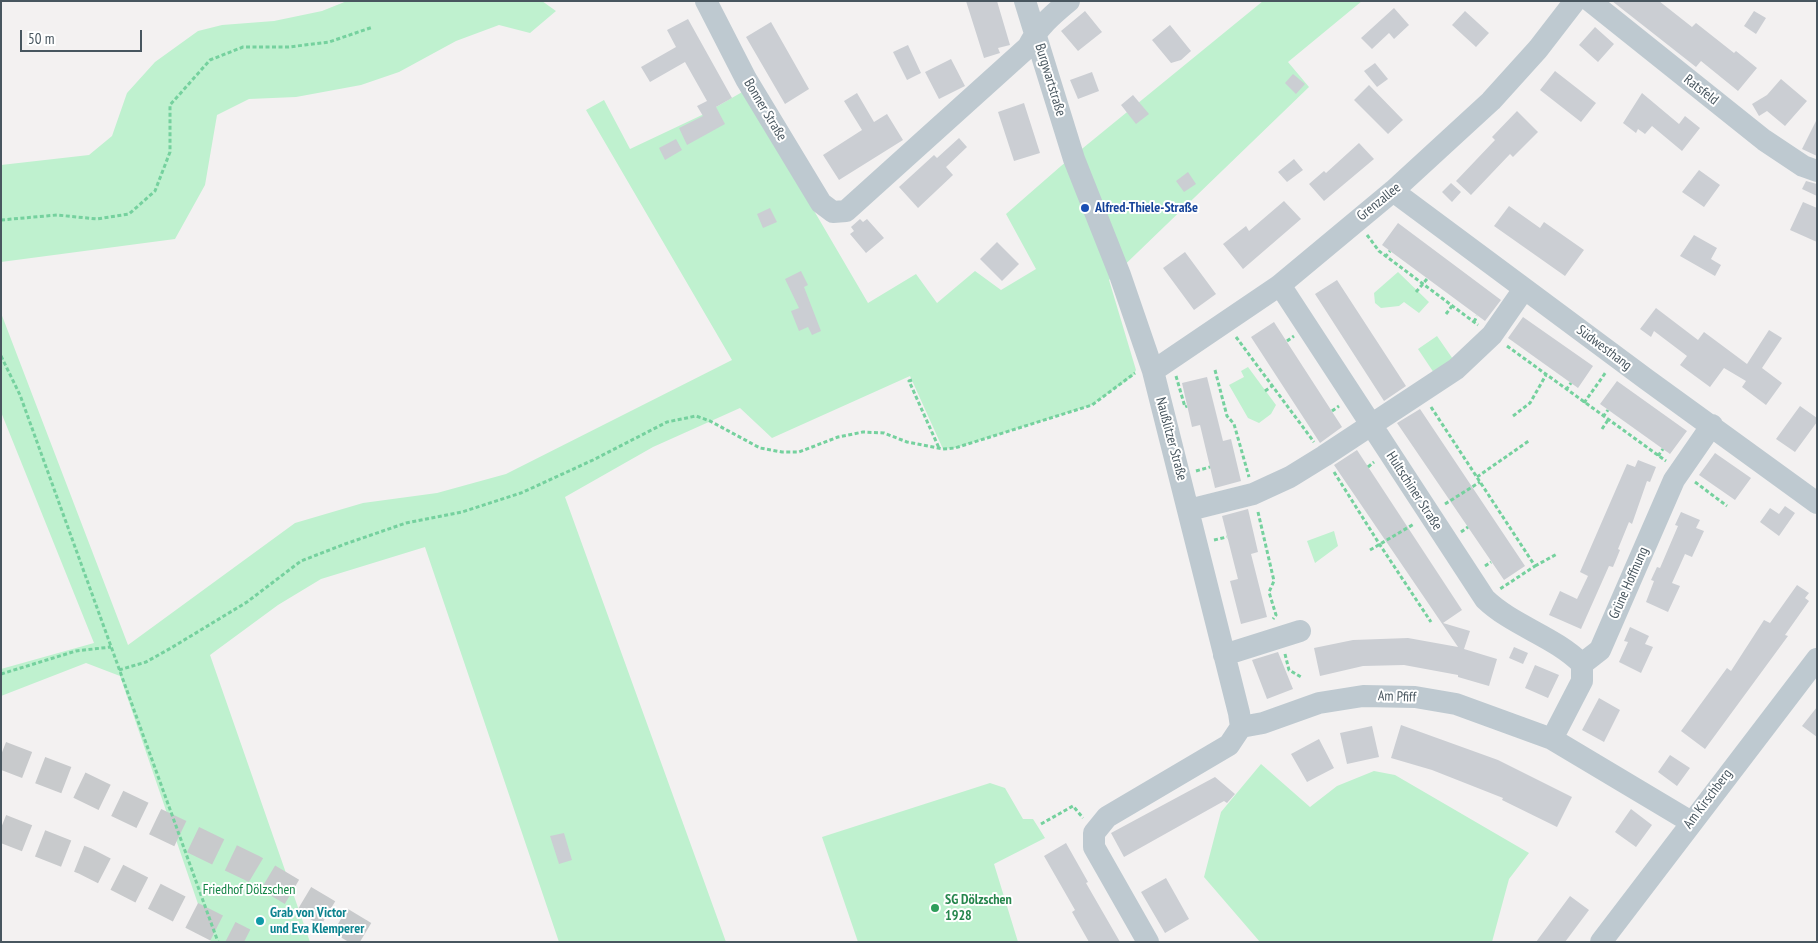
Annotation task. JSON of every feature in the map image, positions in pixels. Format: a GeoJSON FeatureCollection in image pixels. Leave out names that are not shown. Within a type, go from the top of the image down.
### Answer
{"type":"FeatureCollection","features":[{"type":"Feature","properties":{"kind":"street","name":"Bonner Straße"},"geometry":{"type":"LineString","coordinates":[[706,1],[746,79],[820,203],[833,212],[846,211],[1028,47],[1035,33]]}},
{"type":"Feature","properties":{"kind":"street","name":"Burgwartstraße"},"geometry":{"type":"LineString","coordinates":[[1025,1],[1074,159]]}},
{"type":"Feature","properties":{"kind":"street"},"geometry":{"type":"LineString","coordinates":[[1035,33],[1068,1]]}},
{"type":"Feature","properties":{"kind":"street","name":"Grenzallee"},"geometry":{"type":"LineString","coordinates":[[1153,371],[1280,284],[1393,191],[1490,101],[1538,49],[1576,1]]}},
{"type":"Feature","properties":{"kind":"street","name":"Ratsfeld"},"geometry":{"type":"LineString","coordinates":[[1590,1],[1764,140],[1803,166],[1817,172]]}},
{"type":"Feature","properties":{"kind":"street","name":"Naußlitzer Straße"},"geometry":{"type":"LineString","coordinates":[[1074,159],[1120,275],[1153,371],[1189,510],[1241,727]]}},
{"type":"Feature","properties":{"kind":"street","name":"Südwesthang"},"geometry":{"type":"LineString","coordinates":[[1393,191],[1524,290],[1817,502]]}},
{"type":"Feature","properties":{"kind":"street","name":"Hultschiner Straße"},"geometry":{"type":"LineString","coordinates":[[1280,284],[1485,599],[1498,612],[1571,653],[1582,664]]}},
{"type":"Feature","properties":{"kind":"street"},"geometry":{"type":"LineString","coordinates":[[1189,510],[1255,503],[1370,424],[1456,369],[1492,335],[1524,290]]}},
{"type":"Feature","properties":{"kind":"street","name":"Grüne Hoffnung"},"geometry":{"type":"LineString","coordinates":[[1582,664],[1600,650],[1680,471],[1712,426]]}},
{"type":"Feature","properties":{"kind":"street"},"geometry":{"type":"LineString","coordinates":[[1224,654],[1285,629]]}},
{"type":"Feature","properties":{"kind":"street","name":"Am Kirschberg"},"geometry":{"type":"LineString","coordinates":[[1601,942],[1817,659]]}},
{"type":"Feature","properties":{"kind":"street"},"geometry":{"type":"LineString","coordinates":[[1552,739],[1582,680],[1582,664]]}},
{"type":"Feature","properties":{"kind":"street","name":"Am Pfiff"},"geometry":{"type":"LineString","coordinates":[[1241,727],[1263,724],[1318,703],[1363,696],[1415,697],[1456,704],[1552,739],[1691,822]]}},
{"type":"Feature","properties":{"kind":"street"},"geometry":{"type":"LineString","coordinates":[[1148,942],[1094,847],[1100,825],[1229,745],[1241,727]]}},
{"type":"Feature","properties":{"kind":"path"},"geometry":{"type":"LineString","coordinates":[[1,220],[57,215],[98,219],[129,214],[155,191],[170,152],[170,105],[210,60],[243,47],[289,47],[329,42],[373,26]]}},
{"type":"Feature","properties":{"kind":"path"},"geometry":{"type":"LineString","coordinates":[[1358,219],[1385,257],[1727,506]]}},
{"type":"Feature","properties":{"kind":"path"},"geometry":{"type":"LineString","coordinates":[[1385,257],[1390,251]]}},
{"type":"Feature","properties":{"kind":"path"},"geometry":{"type":"LineString","coordinates":[[1416,292],[1427,278]]}},
{"type":"Feature","properties":{"kind":"path"},"geometry":{"type":"LineString","coordinates":[[1446,314],[1452,306]]}},
{"type":"Feature","properties":{"kind":"path"},"geometry":{"type":"LineString","coordinates":[[1474,322],[1478,316]]}},
{"type":"Feature","properties":{"kind":"path"},"geometry":{"type":"LineString","coordinates":[[1225,322],[1314,442]]}},
{"type":"Feature","properties":{"kind":"path"},"geometry":{"type":"LineString","coordinates":[[1,356],[20,395],[218,942]]}},
{"type":"Feature","properties":{"kind":"path"},"geometry":{"type":"LineString","coordinates":[[1584,403],[1617,357]]}},
{"type":"Feature","properties":{"kind":"path"},"geometry":{"type":"LineString","coordinates":[[119,670],[146,662],[171,648],[248,602],[302,562],[345,544],[406,523],[462,512],[521,492],[593,460],[668,422],[696,416],[710,420],[760,448],[782,452],[800,452],[838,437],[863,432],[884,433],[907,442],[939,448],[956,448],[1092,405],[1133,376],[1136,370],[1153,371]]}},
{"type":"Feature","properties":{"kind":"path"},"geometry":{"type":"LineString","coordinates":[[1215,370],[1227,416],[1234,424],[1274,581],[1269,592],[1276,615],[1285,629],[1286,664],[1289,670],[1301,677]]}},
{"type":"Feature","properties":{"kind":"path"},"geometry":{"type":"LineString","coordinates":[[1513,416],[1530,403],[1546,375]]}},
{"type":"Feature","properties":{"kind":"path"},"geometry":{"type":"LineString","coordinates":[[912,380],[909,381],[939,448]]}},
{"type":"Feature","properties":{"kind":"path"},"geometry":{"type":"LineString","coordinates":[[1566,390],[1571,383]]}},
{"type":"Feature","properties":{"kind":"path"},"geometry":{"type":"LineString","coordinates":[[1265,391],[1272,386]]}},
{"type":"Feature","properties":{"kind":"path"},"geometry":{"type":"LineString","coordinates":[[1421,391],[1535,566]]}},
{"type":"Feature","properties":{"kind":"path"},"geometry":{"type":"LineString","coordinates":[[1603,417],[1608,410]]}},
{"type":"Feature","properties":{"kind":"path"},"geometry":{"type":"LineString","coordinates":[[1602,429],[1608,420]]}},
{"type":"Feature","properties":{"kind":"path"},"geometry":{"type":"LineString","coordinates":[[1477,477],[1530,440]]}},
{"type":"Feature","properties":{"kind":"path"},"geometry":{"type":"LineString","coordinates":[[1658,456],[1663,449]]}},
{"type":"Feature","properties":{"kind":"path"},"geometry":{"type":"LineString","coordinates":[[1197,470],[1210,467]]}},
{"type":"Feature","properties":{"kind":"path"},"geometry":{"type":"LineString","coordinates":[[1333,470],[1431,622]]}},
{"type":"Feature","properties":{"kind":"path"},"geometry":{"type":"LineString","coordinates":[[1370,550],[1480,482]]}},
{"type":"Feature","properties":{"kind":"path"},"geometry":{"type":"LineString","coordinates":[[1216,539],[1227,537]]}},
{"type":"Feature","properties":{"kind":"path"},"geometry":{"type":"LineString","coordinates":[[1485,599],[1557,554]]}},
{"type":"Feature","properties":{"kind":"path"},"geometry":{"type":"LineString","coordinates":[[1,674],[76,652],[112,647]]}},
{"type":"Feature","properties":{"kind":"path"},"geometry":{"type":"LineString","coordinates":[[1041,824],[1073,806],[1100,825]]}},
{"type":"Feature","properties":{"kind":"green space"},"geometry":{"type":"Polygon","coordinates":[[[347,1],[542,1],[556,11],[530,33],[499,25],[456,41],[399,72],[361,85],[296,97],[249,99],[217,115],[205,185],[175,239],[1,262],[1,165],[89,155],[112,136],[127,93],[155,62],[198,31],[222,25],[274,21],[322,11],[347,1]]]}},
{"type":"Feature","properties":{"kind":"green space","name":"Friedhof Dölzschen"},"geometry":{"type":"Polygon","coordinates":[[[1263,1],[1362,1],[1288,62],[1309,87],[1109,280],[1136,370],[1133,376],[1092,405],[955,448],[943,449],[910,376],[772,438],[740,408],[653,447],[565,497],[726,942],[559,942],[425,547],[321,579],[278,605],[210,655],[310,942],[211,942],[120,676],[86,663],[1,696],[1,669],[94,643],[1,412],[1,313],[128,645],[295,523],[363,503],[437,493],[506,474],[732,360],[586,110],[604,100],[630,149],[702,115],[744,91],[868,303],[916,274],[937,303],[975,271],[1001,290],[1036,269],[1006,214],[1061,166],[1263,1]]]}},
{"type":"Feature","properties":{"kind":"green space"},"geometry":{"type":"Polygon","coordinates":[[[1398,272],[1429,302],[1419,313],[1404,302],[1399,306],[1381,308],[1375,303],[1374,293],[1398,272]]]}},
{"type":"Feature","properties":{"kind":"green space"},"geometry":{"type":"Polygon","coordinates":[[[1437,336],[1455,362],[1436,376],[1418,349],[1437,336]]]}},
{"type":"Feature","properties":{"kind":"green space"},"geometry":{"type":"Polygon","coordinates":[[[1248,367],[1276,405],[1271,414],[1259,423],[1248,418],[1229,385],[1244,377],[1241,371],[1248,367]]]}},
{"type":"Feature","properties":{"kind":"green space"},"geometry":{"type":"Polygon","coordinates":[[[1334,531],[1338,546],[1315,563],[1307,541],[1334,531]]]}},
{"type":"Feature","properties":{"kind":"green space"},"geometry":{"type":"Polygon","coordinates":[[[1261,764],[1310,807],[1337,786],[1374,771],[1395,775],[1529,853],[1509,879],[1492,942],[1260,942],[1204,877],[1221,812],[1261,764]]]}},
{"type":"Feature","properties":{"kind":"green space"},"geometry":{"type":"Polygon","coordinates":[[[990,783],[1005,788],[1023,819],[1033,819],[1045,838],[994,864],[1018,942],[858,942],[822,837],[990,783]]]}},
{"type":"Feature","properties":{"kind":"building"},"geometry":{"type":"Polygon","coordinates":[[[966,1],[997,1],[1010,45],[998,48],[1000,53],[984,58],[966,1]]]}},
{"type":"Feature","properties":{"kind":"building"},"geometry":{"type":"Polygon","coordinates":[[[1612,1],[1659,1],[1692,27],[1696,23],[1734,53],[1736,51],[1757,68],[1738,91],[1701,61],[1696,67],[1612,1]]]}},
{"type":"Feature","properties":{"kind":"building"},"geometry":{"type":"Polygon","coordinates":[[[1394,8],[1409,25],[1394,39],[1389,33],[1372,49],[1361,38],[1394,8]]]}},
{"type":"Feature","properties":{"kind":"building"},"geometry":{"type":"Polygon","coordinates":[[[1085,11],[1102,32],[1078,51],[1061,31],[1085,11]]]}},
{"type":"Feature","properties":{"kind":"building"},"geometry":{"type":"Polygon","coordinates":[[[1465,11],[1489,33],[1476,47],[1452,25],[1465,11]]]}},
{"type":"Feature","properties":{"kind":"building"},"geometry":{"type":"Polygon","coordinates":[[[1754,11],[1766,18],[1756,34],[1744,26],[1754,11]]]}},
{"type":"Feature","properties":{"kind":"building"},"geometry":{"type":"Polygon","coordinates":[[[688,19],[732,98],[716,107],[725,124],[687,145],[679,128],[703,116],[697,106],[707,101],[685,62],[650,82],[641,67],[676,47],[667,30],[688,19]]]}},
{"type":"Feature","properties":{"kind":"building"},"geometry":{"type":"Polygon","coordinates":[[[771,22],[809,89],[785,104],[746,37],[771,22]]]}},
{"type":"Feature","properties":{"kind":"building"},"geometry":{"type":"Polygon","coordinates":[[[1170,25],[1191,51],[1181,60],[1171,63],[1152,40],[1170,25]]]}},
{"type":"Feature","properties":{"kind":"building"},"geometry":{"type":"Polygon","coordinates":[[[1595,27],[1614,44],[1598,62],[1579,45],[1595,27]]]}},
{"type":"Feature","properties":{"kind":"building"},"geometry":{"type":"Polygon","coordinates":[[[908,45],[921,73],[907,80],[893,52],[908,45]]]}},
{"type":"Feature","properties":{"kind":"building"},"geometry":{"type":"Polygon","coordinates":[[[951,59],[965,86],[939,99],[925,72],[951,59]]]}},
{"type":"Feature","properties":{"kind":"building"},"geometry":{"type":"Polygon","coordinates":[[[1375,63],[1388,79],[1377,87],[1364,71],[1375,63]]]}},
{"type":"Feature","properties":{"kind":"building"},"geometry":{"type":"Polygon","coordinates":[[[1555,71],[1596,103],[1581,122],[1540,90],[1555,71]]]}},
{"type":"Feature","properties":{"kind":"building"},"geometry":{"type":"Polygon","coordinates":[[[1092,72],[1099,91],[1078,99],[1070,80],[1092,72]]]}},
{"type":"Feature","properties":{"kind":"building"},"geometry":{"type":"Polygon","coordinates":[[[1293,74],[1305,84],[1296,94],[1285,83],[1293,74]]]}},
{"type":"Feature","properties":{"kind":"building"},"geometry":{"type":"Polygon","coordinates":[[[1781,79],[1807,101],[1785,126],[1767,111],[1759,116],[1752,104],[1767,95],[1781,79]]]}},
{"type":"Feature","properties":{"kind":"building"},"geometry":{"type":"Polygon","coordinates":[[[1369,85],[1403,120],[1388,134],[1354,100],[1369,85]]]}},
{"type":"Feature","properties":{"kind":"building"},"geometry":{"type":"Polygon","coordinates":[[[857,93],[874,122],[887,114],[903,140],[839,180],[823,155],[862,130],[844,101],[857,93]]]}},
{"type":"Feature","properties":{"kind":"building"},"geometry":{"type":"Polygon","coordinates":[[[1642,93],[1679,124],[1685,116],[1700,128],[1682,151],[1652,126],[1645,134],[1638,129],[1636,133],[1623,123],[1642,93]]]}},
{"type":"Feature","properties":{"kind":"building"},"geometry":{"type":"Polygon","coordinates":[[[1133,95],[1149,114],[1136,124],[1121,105],[1133,95]]]}},
{"type":"Feature","properties":{"kind":"building"},"geometry":{"type":"Polygon","coordinates":[[[1024,103],[1040,153],[1014,161],[998,112],[1024,103]]]}},
{"type":"Feature","properties":{"kind":"building"},"geometry":{"type":"Polygon","coordinates":[[[1517,111],[1538,132],[1513,157],[1510,154],[1471,195],[1456,181],[1495,140],[1492,137],[1517,111]]]}},
{"type":"Feature","properties":{"kind":"building"},"geometry":{"type":"Polygon","coordinates":[[[1817,119],[1817,156],[1802,149],[1817,119]]]}},
{"type":"Feature","properties":{"kind":"building"},"geometry":{"type":"Polygon","coordinates":[[[959,138],[967,147],[946,167],[953,175],[918,208],[899,187],[934,155],[937,158],[959,138]]]}},
{"type":"Feature","properties":{"kind":"building"},"geometry":{"type":"Polygon","coordinates":[[[676,139],[682,150],[665,160],[659,148],[676,139]]]}},
{"type":"Feature","properties":{"kind":"building"},"geometry":{"type":"Polygon","coordinates":[[[1359,143],[1374,159],[1324,201],[1309,184],[1324,171],[1326,173],[1359,143]]]}},
{"type":"Feature","properties":{"kind":"building"},"geometry":{"type":"Polygon","coordinates":[[[1294,159],[1303,170],[1287,182],[1278,172],[1294,159]]]}},
{"type":"Feature","properties":{"kind":"building"},"geometry":{"type":"Polygon","coordinates":[[[1699,170],[1720,185],[1704,207],[1682,192],[1699,170]]]}},
{"type":"Feature","properties":{"kind":"building"},"geometry":{"type":"Polygon","coordinates":[[[1188,172],[1196,184],[1184,192],[1176,181],[1188,172]]]}},
{"type":"Feature","properties":{"kind":"building"},"geometry":{"type":"Polygon","coordinates":[[[1806,181],[1817,184],[1817,196],[1802,189],[1806,181]]]}},
{"type":"Feature","properties":{"kind":"building"},"geometry":{"type":"Polygon","coordinates":[[[1451,183],[1461,192],[1452,202],[1442,192],[1451,183]]]}},
{"type":"Feature","properties":{"kind":"building"},"geometry":{"type":"Polygon","coordinates":[[[1284,201],[1301,219],[1243,269],[1223,244],[1246,226],[1249,231],[1284,201]]]}},
{"type":"Feature","properties":{"kind":"building"},"geometry":{"type":"Polygon","coordinates":[[[1803,202],[1817,208],[1817,242],[1790,230],[1803,202]]]}},
{"type":"Feature","properties":{"kind":"building"},"geometry":{"type":"Polygon","coordinates":[[[1509,206],[1540,228],[1544,222],[1584,250],[1565,276],[1494,226],[1509,206]]]}},
{"type":"Feature","properties":{"kind":"building"},"geometry":{"type":"Polygon","coordinates":[[[770,208],[777,222],[763,228],[757,214],[770,208]]]}},
{"type":"Feature","properties":{"kind":"building"},"geometry":{"type":"Polygon","coordinates":[[[860,219],[863,222],[867,219],[884,238],[866,253],[850,234],[854,231],[851,227],[860,219]]]}},
{"type":"Feature","properties":{"kind":"building"},"geometry":{"type":"Polygon","coordinates":[[[1398,223],[1501,300],[1485,321],[1382,245],[1398,223]]]}},
{"type":"Feature","properties":{"kind":"building"},"geometry":{"type":"Polygon","coordinates":[[[1694,235],[1717,248],[1711,259],[1721,265],[1715,276],[1680,256],[1694,235]]]}},
{"type":"Feature","properties":{"kind":"building"},"geometry":{"type":"Polygon","coordinates":[[[997,242],[1019,264],[1002,281],[980,259],[997,242]]]}},
{"type":"Feature","properties":{"kind":"building"},"geometry":{"type":"Polygon","coordinates":[[[1185,252],[1216,294],[1194,310],[1163,268],[1185,252]]]}},
{"type":"Feature","properties":{"kind":"building"},"geometry":{"type":"Polygon","coordinates":[[[801,271],[808,285],[804,287],[821,331],[812,335],[808,327],[799,331],[791,311],[799,308],[785,279],[801,271]]]}},
{"type":"Feature","properties":{"kind":"building"},"geometry":{"type":"Polygon","coordinates":[[[1337,280],[1406,386],[1384,401],[1315,294],[1337,280]]]}},
{"type":"Feature","properties":{"kind":"building"},"geometry":{"type":"Polygon","coordinates":[[[1656,308],[1698,340],[1704,332],[1747,364],[1769,330],[1782,338],[1762,368],[1782,383],[1766,405],[1742,387],[1746,381],[1724,368],[1710,387],[1680,365],[1687,356],[1654,331],[1651,337],[1640,329],[1656,308]]]}},
{"type":"Feature","properties":{"kind":"building"},"geometry":{"type":"Polygon","coordinates":[[[1523,317],[1593,366],[1578,388],[1508,338],[1523,317]]]}},
{"type":"Feature","properties":{"kind":"building"},"geometry":{"type":"Polygon","coordinates":[[[1274,322],[1342,427],[1320,443],[1251,337],[1274,322]]]}},
{"type":"Feature","properties":{"kind":"building"},"geometry":{"type":"Polygon","coordinates":[[[1207,377],[1223,441],[1231,439],[1241,481],[1215,488],[1200,425],[1192,427],[1182,383],[1207,377]]]}},
{"type":"Feature","properties":{"kind":"building"},"geometry":{"type":"Polygon","coordinates":[[[1617,381],[1687,431],[1670,454],[1600,404],[1617,381]]]}},
{"type":"Feature","properties":{"kind":"building"},"geometry":{"type":"Polygon","coordinates":[[[1800,406],[1817,418],[1817,422],[1795,452],[1776,439],[1800,406]]]}},
{"type":"Feature","properties":{"kind":"building"},"geometry":{"type":"Polygon","coordinates":[[[1420,409],[1525,566],[1504,580],[1397,423],[1420,409]]]}},
{"type":"Feature","properties":{"kind":"building"},"geometry":{"type":"Polygon","coordinates":[[[1357,450],[1462,610],[1443,623],[1470,631],[1464,649],[1497,659],[1489,686],[1458,677],[1458,675],[1404,665],[1363,666],[1320,676],[1314,648],[1353,640],[1408,638],[1458,647],[1334,465],[1357,450]]]}},
{"type":"Feature","properties":{"kind":"building"},"geometry":{"type":"Polygon","coordinates":[[[1715,453],[1751,478],[1735,500],[1699,475],[1715,453]]]}},
{"type":"Feature","properties":{"kind":"building"},"geometry":{"type":"Polygon","coordinates":[[[1638,460],[1656,467],[1650,482],[1647,481],[1632,524],[1629,522],[1613,567],[1609,566],[1581,629],[1549,615],[1560,591],[1577,599],[1588,576],[1580,572],[1627,464],[1635,467],[1638,460]]]}},
{"type":"Feature","properties":{"kind":"building"},"geometry":{"type":"Polygon","coordinates":[[[1785,506],[1795,513],[1779,536],[1760,522],[1770,508],[1779,514],[1785,506]]]}},
{"type":"Feature","properties":{"kind":"building"},"geometry":{"type":"Polygon","coordinates":[[[1248,509],[1258,552],[1251,554],[1267,617],[1241,624],[1230,581],[1238,579],[1222,516],[1248,509]]]}},
{"type":"Feature","properties":{"kind":"building"},"geometry":{"type":"Polygon","coordinates":[[[1681,512],[1700,520],[1696,528],[1704,531],[1692,557],[1685,554],[1672,583],[1680,586],[1668,612],[1646,602],[1654,581],[1651,580],[1657,567],[1660,568],[1678,526],[1675,525],[1681,512]]]}},
{"type":"Feature","properties":{"kind":"building"},"geometry":{"type":"Polygon","coordinates":[[[1797,585],[1809,593],[1805,598],[1809,601],[1785,635],[1788,636],[1705,749],[1681,731],[1727,668],[1731,671],[1764,620],[1770,623],[1797,585]]]}},
{"type":"Feature","properties":{"kind":"building"},"geometry":{"type":"Polygon","coordinates":[[[1630,627],[1649,636],[1645,644],[1653,647],[1641,673],[1619,662],[1628,642],[1624,641],[1630,627]]]}},
{"type":"Feature","properties":{"kind":"building"},"geometry":{"type":"Polygon","coordinates":[[[1514,647],[1528,653],[1523,664],[1509,658],[1514,647]]]}},
{"type":"Feature","properties":{"kind":"building"},"geometry":{"type":"Polygon","coordinates":[[[1278,652],[1293,689],[1267,699],[1252,660],[1278,652]]]}},
{"type":"Feature","properties":{"kind":"building"},"geometry":{"type":"Polygon","coordinates":[[[1535,665],[1559,675],[1548,698],[1525,688],[1535,665]]]}},
{"type":"Feature","properties":{"kind":"building"},"geometry":{"type":"Polygon","coordinates":[[[1599,698],[1620,710],[1604,742],[1582,730],[1599,698]]]}},
{"type":"Feature","properties":{"kind":"building"},"geometry":{"type":"Polygon","coordinates":[[[1817,707],[1817,737],[1802,726],[1817,707]]]}},
{"type":"Feature","properties":{"kind":"building"},"geometry":{"type":"Polygon","coordinates":[[[1401,725],[1498,760],[1572,797],[1557,827],[1502,800],[1503,798],[1432,770],[1391,758],[1401,725]]]}},
{"type":"Feature","properties":{"kind":"building"},"geometry":{"type":"Polygon","coordinates":[[[1372,726],[1379,757],[1347,764],[1340,733],[1372,726]]]}},
{"type":"Feature","properties":{"kind":"building"},"geometry":{"type":"Polygon","coordinates":[[[1319,739],[1334,768],[1307,782],[1291,754],[1319,739]]]}},
{"type":"Feature","properties":{"kind":"building"},"geometry":{"type":"Polygon","coordinates":[[[1670,755],[1690,768],[1677,786],[1658,772],[1670,755]]]}},
{"type":"Feature","properties":{"kind":"building"},"geometry":{"type":"Polygon","coordinates":[[[1215,777],[1235,794],[1227,803],[1224,801],[1124,857],[1111,833],[1215,777]]]}},
{"type":"Feature","properties":{"kind":"building"},"geometry":{"type":"Polygon","coordinates":[[[1631,809],[1652,825],[1636,847],[1615,832],[1631,809]]]}},
{"type":"Feature","properties":{"kind":"building"},"geometry":{"type":"Polygon","coordinates":[[[564,833],[572,860],[559,864],[550,836],[564,833]]]}},
{"type":"Feature","properties":{"kind":"building"},"geometry":{"type":"Polygon","coordinates":[[[1066,843],[1088,882],[1086,883],[1120,942],[1089,942],[1072,912],[1075,910],[1044,856],[1066,843]]]}},
{"type":"Feature","properties":{"kind":"building"},"geometry":{"type":"Polygon","coordinates":[[[1166,878],[1189,919],[1165,933],[1141,892],[1166,878]]]}},
{"type":"Feature","properties":{"kind":"building"},"geometry":{"type":"Polygon","coordinates":[[[1570,896],[1589,910],[1565,942],[1536,942],[1570,896]]]}},
{"type":"Feature","properties":{"kind":"tunnel"},"geometry":{"type":"LineString","coordinates":[[1,755],[79,785],[252,868],[376,942]]}},
{"type":"Feature","properties":{"kind":"tunnel"},"geometry":{"type":"LineString","coordinates":[[1,828],[85,861],[244,942]]}},
{"type":"Feature","properties":{"kind":"place","name":"Alfred-Thiele-Straße"},"geometry":{"type":"Point","coordinates":[1085,208]}},
{"type":"Feature","properties":{"kind":"place","name":"SG Dölzschen 1928"},"geometry":{"type":"Point","coordinates":[935,908]}},
{"type":"Feature","properties":{"kind":"place","name":"Grab von Victor und Eva Klemperer"},"geometry":{"type":"Point","coordinates":[260,921]}}]}
